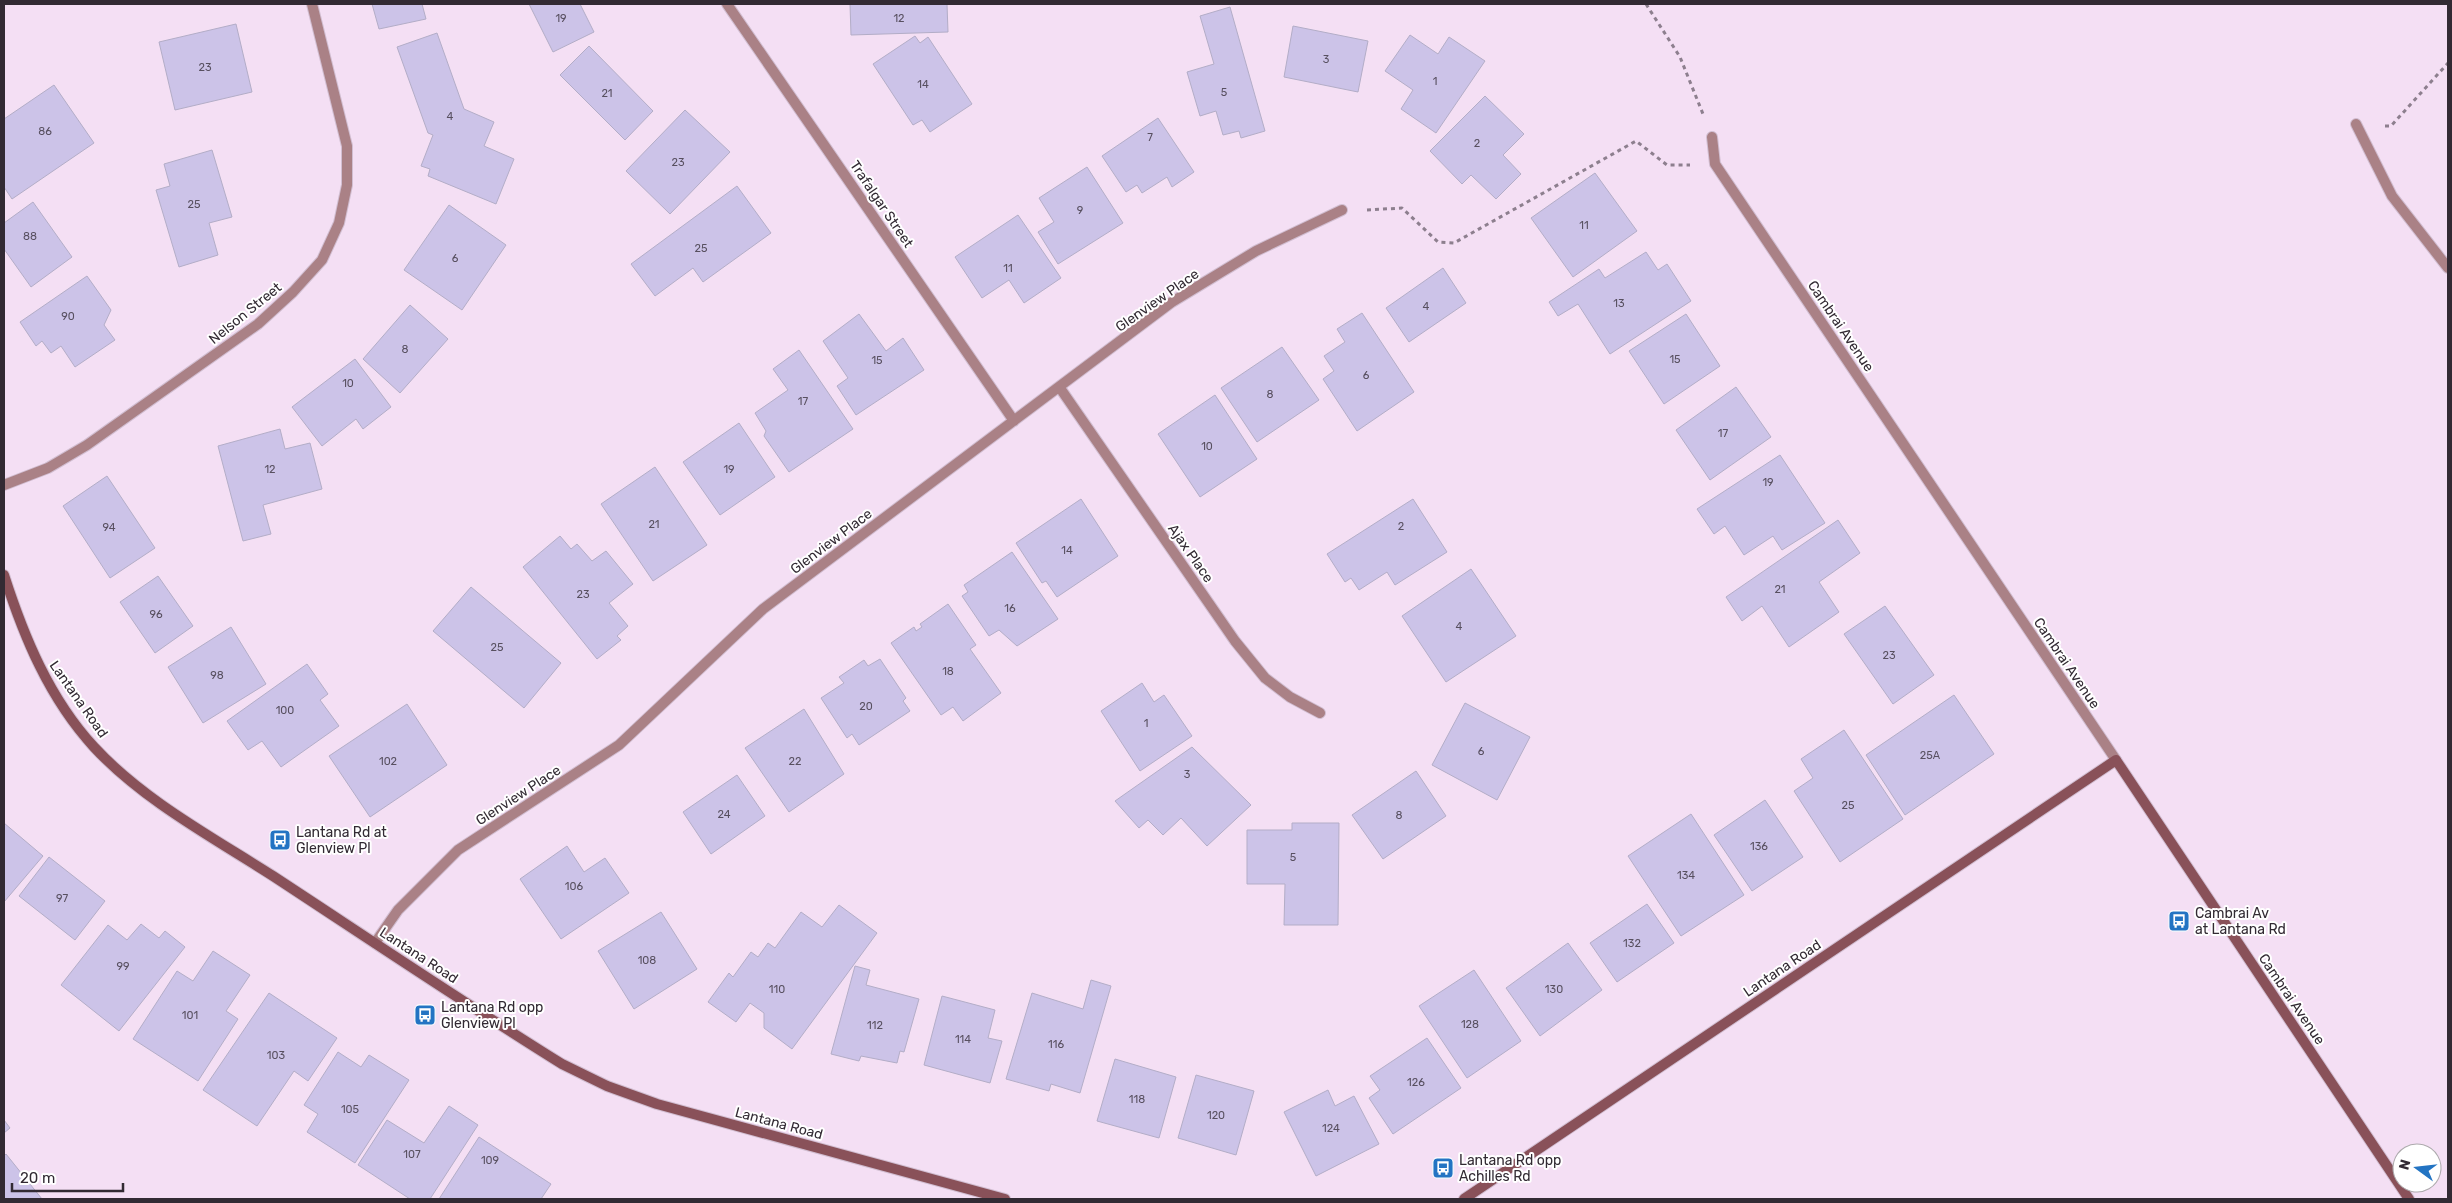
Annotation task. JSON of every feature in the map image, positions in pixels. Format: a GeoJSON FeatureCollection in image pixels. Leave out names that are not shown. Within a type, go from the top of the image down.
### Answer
{"type":"FeatureCollection","features":[{"type":"Feature","properties":{"kind":"street","name":"Nelson Street"},"geometry":{"type":"LineString","coordinates":[[4,485],[48,468],[87,445],[258,324],[293,292],[322,260],[339,223],[347,185],[347,146],[312,4]]}},
{"type":"Feature","properties":{"kind":"street","name":"Trafalgar Street"},"geometry":{"type":"LineString","coordinates":[[727,4],[1014,421]]}},
{"type":"Feature","properties":{"kind":"street"},"geometry":{"type":"LineString","coordinates":[[2356,124],[2392,196],[2448,268]]}},
{"type":"Feature","properties":{"kind":"street","name":"Cambrai Avenue"},"geometry":{"type":"LineString","coordinates":[[1712,138],[1715,164],[2409,1199]]}},
{"type":"Feature","properties":{"kind":"street","name":"Glenview Place"},"geometry":{"type":"LineString","coordinates":[[374,942],[398,910],[458,850],[619,745],[763,609],[1060,388],[1172,302],[1256,251],[1325,216],[1342,210]]}},
{"type":"Feature","properties":{"kind":"street","name":"Ajax Place"},"geometry":{"type":"LineString","coordinates":[[1060,388],[1235,641],[1265,678],[1290,697],[1320,713]]}},
{"type":"Feature","properties":{"kind":"street","name":"Lantana Road"},"geometry":{"type":"LineString","coordinates":[[4,575],[36,662],[68,713],[93,746],[118,771],[181,816],[562,1064],[607,1086],[657,1104],[1005,1199]]}},
{"type":"Feature","properties":{"kind":"street","name":"Lantana Road"},"geometry":{"type":"LineString","coordinates":[[1464,1199],[2116,760]]}},
{"type":"Feature","properties":{"kind":"path"},"geometry":{"type":"LineString","coordinates":[[1646,4],[1680,58],[1712,138]]}},
{"type":"Feature","properties":{"kind":"path"},"geometry":{"type":"LineString","coordinates":[[2356,124],[2391,126],[2448,63]]}},
{"type":"Feature","properties":{"kind":"path"},"geometry":{"type":"LineString","coordinates":[[1325,216],[1355,211],[1402,208],[1438,242],[1454,243],[1636,142],[1666,165],[1715,164]]}},
{"type":"Feature","properties":{"kind":"building"},"geometry":{"type":"Polygon","coordinates":[[[372,4],[422,4],[426,19],[379,29],[372,4]]]}},
{"type":"Feature","properties":{"kind":"building"},"geometry":{"type":"Polygon","coordinates":[[[529,4],[580,4],[594,32],[553,52],[529,4]]]}},
{"type":"Feature","properties":{"kind":"building"},"geometry":{"type":"Polygon","coordinates":[[[850,4],[947,4],[948,32],[851,35],[850,4]]]}},
{"type":"Feature","properties":{"kind":"building"},"geometry":{"type":"Polygon","coordinates":[[[1230,7],[1265,131],[1241,138],[1239,131],[1223,135],[1216,111],[1200,116],[1187,72],[1214,64],[1200,16],[1230,7]]]}},
{"type":"Feature","properties":{"kind":"building"},"geometry":{"type":"Polygon","coordinates":[[[236,24],[252,92],[175,110],[159,42],[236,24]]]}},
{"type":"Feature","properties":{"kind":"building"},"geometry":{"type":"Polygon","coordinates":[[[1293,26],[1368,41],[1358,92],[1284,77],[1293,26]]]}},
{"type":"Feature","properties":{"kind":"building"},"geometry":{"type":"Polygon","coordinates":[[[437,33],[464,109],[494,122],[484,146],[514,159],[496,204],[428,176],[430,169],[421,166],[433,135],[428,133],[397,47],[437,33]]]}},
{"type":"Feature","properties":{"kind":"building"},"geometry":{"type":"Polygon","coordinates":[[[1410,35],[1438,54],[1449,37],[1485,61],[1436,133],[1401,109],[1413,90],[1385,71],[1410,35]]]}},
{"type":"Feature","properties":{"kind":"building"},"geometry":{"type":"Polygon","coordinates":[[[915,36],[920,43],[928,37],[972,104],[930,132],[922,120],[913,125],[873,64],[915,36]]]}},
{"type":"Feature","properties":{"kind":"building"},"geometry":{"type":"Polygon","coordinates":[[[589,46],[653,111],[625,140],[560,75],[589,46]]]}},
{"type":"Feature","properties":{"kind":"building"},"geometry":{"type":"Polygon","coordinates":[[[54,85],[94,143],[12,199],[4,187],[4,119],[54,85]]]}},
{"type":"Feature","properties":{"kind":"building"},"geometry":{"type":"Polygon","coordinates":[[[1485,96],[1524,134],[1503,155],[1521,174],[1496,199],[1471,175],[1462,184],[1430,151],[1485,96]]]}},
{"type":"Feature","properties":{"kind":"building"},"geometry":{"type":"Polygon","coordinates":[[[685,110],[730,152],[670,214],[626,171],[685,110]]]}},
{"type":"Feature","properties":{"kind":"building"},"geometry":{"type":"Polygon","coordinates":[[[1158,118],[1194,172],[1172,187],[1167,177],[1142,193],[1137,185],[1126,192],[1102,156],[1158,118]]]}},
{"type":"Feature","properties":{"kind":"building"},"geometry":{"type":"Polygon","coordinates":[[[212,150],[232,217],[209,223],[218,255],[179,267],[156,190],[170,186],[164,164],[212,150]]]}},
{"type":"Feature","properties":{"kind":"building"},"geometry":{"type":"Polygon","coordinates":[[[1087,167],[1123,223],[1058,264],[1038,232],[1054,222],[1039,198],[1087,167]]]}},
{"type":"Feature","properties":{"kind":"building"},"geometry":{"type":"Polygon","coordinates":[[[1595,173],[1637,231],[1573,277],[1531,218],[1595,173]]]}},
{"type":"Feature","properties":{"kind":"building"},"geometry":{"type":"Polygon","coordinates":[[[737,186],[771,233],[703,282],[693,268],[655,296],[631,264],[737,186]]]}},
{"type":"Feature","properties":{"kind":"building"},"geometry":{"type":"Polygon","coordinates":[[[33,202],[72,257],[31,287],[4,249],[4,223],[33,202]]]}},
{"type":"Feature","properties":{"kind":"building"},"geometry":{"type":"Polygon","coordinates":[[[449,205],[506,245],[462,310],[404,270],[449,205]]]}},
{"type":"Feature","properties":{"kind":"building"},"geometry":{"type":"Polygon","coordinates":[[[1018,215],[1061,278],[1024,303],[1009,280],[982,298],[955,257],[1018,215]]]}},
{"type":"Feature","properties":{"kind":"building"},"geometry":{"type":"Polygon","coordinates":[[[1646,252],[1658,270],[1667,264],[1691,301],[1610,354],[1578,304],[1558,316],[1549,302],[1599,269],[1605,278],[1646,252]]]}},
{"type":"Feature","properties":{"kind":"building"},"geometry":{"type":"Polygon","coordinates":[[[1443,268],[1466,303],[1409,342],[1386,308],[1443,268]]]}},
{"type":"Feature","properties":{"kind":"building"},"geometry":{"type":"Polygon","coordinates":[[[87,276],[111,310],[104,325],[115,340],[75,367],[61,346],[51,353],[42,341],[36,346],[20,322],[87,276]]]}},
{"type":"Feature","properties":{"kind":"building"},"geometry":{"type":"Polygon","coordinates":[[[410,305],[448,339],[400,393],[363,359],[410,305]]]}},
{"type":"Feature","properties":{"kind":"building"},"geometry":{"type":"Polygon","coordinates":[[[1362,313],[1414,392],[1357,431],[1323,379],[1334,371],[1324,356],[1345,342],[1337,329],[1362,313]]]}},
{"type":"Feature","properties":{"kind":"building"},"geometry":{"type":"Polygon","coordinates":[[[859,314],[886,351],[903,338],[924,370],[856,415],[837,386],[848,378],[823,341],[859,314]]]}},
{"type":"Feature","properties":{"kind":"building"},"geometry":{"type":"Polygon","coordinates":[[[1686,314],[1720,366],[1664,404],[1629,351],[1686,314]]]}},
{"type":"Feature","properties":{"kind":"building"},"geometry":{"type":"Polygon","coordinates":[[[1282,347],[1319,400],[1257,442],[1221,388],[1282,347]]]}},
{"type":"Feature","properties":{"kind":"building"},"geometry":{"type":"Polygon","coordinates":[[[799,350],[853,429],[789,472],[764,436],[766,431],[755,413],[788,390],[773,369],[799,350]]]}},
{"type":"Feature","properties":{"kind":"building"},"geometry":{"type":"Polygon","coordinates":[[[355,359],[391,407],[363,429],[356,419],[322,446],[292,407],[355,359]]]}},
{"type":"Feature","properties":{"kind":"building"},"geometry":{"type":"Polygon","coordinates":[[[1736,387],[1771,437],[1710,480],[1676,430],[1736,387]]]}},
{"type":"Feature","properties":{"kind":"building"},"geometry":{"type":"Polygon","coordinates":[[[1215,395],[1257,459],[1200,497],[1158,434],[1215,395]]]}},
{"type":"Feature","properties":{"kind":"building"},"geometry":{"type":"Polygon","coordinates":[[[739,423],[775,477],[720,515],[683,462],[739,423]]]}},
{"type":"Feature","properties":{"kind":"building"},"geometry":{"type":"Polygon","coordinates":[[[280,429],[285,449],[310,443],[322,489],[263,505],[271,534],[243,541],[218,446],[280,429]]]}},
{"type":"Feature","properties":{"kind":"building"},"geometry":{"type":"Polygon","coordinates":[[[1780,455],[1825,523],[1782,550],[1773,536],[1744,555],[1725,526],[1714,534],[1697,509],[1780,455]]]}},
{"type":"Feature","properties":{"kind":"building"},"geometry":{"type":"Polygon","coordinates":[[[655,467],[707,545],[653,581],[601,504],[655,467]]]}},
{"type":"Feature","properties":{"kind":"building"},"geometry":{"type":"Polygon","coordinates":[[[107,476],[155,548],[110,578],[63,506],[107,476]]]}},
{"type":"Feature","properties":{"kind":"building"},"geometry":{"type":"Polygon","coordinates":[[[1081,499],[1118,556],[1057,597],[1046,581],[1042,583],[1016,543],[1081,499]]]}},
{"type":"Feature","properties":{"kind":"building"},"geometry":{"type":"Polygon","coordinates":[[[1413,499],[1447,552],[1395,585],[1387,572],[1359,590],[1351,578],[1345,582],[1327,554],[1413,499]]]}},
{"type":"Feature","properties":{"kind":"building"},"geometry":{"type":"Polygon","coordinates":[[[1838,520],[1860,553],[1819,582],[1839,612],[1789,647],[1762,606],[1742,621],[1726,597],[1838,520]]]}},
{"type":"Feature","properties":{"kind":"building"},"geometry":{"type":"Polygon","coordinates":[[[560,536],[571,549],[577,544],[592,561],[606,551],[633,584],[609,603],[628,626],[617,636],[621,640],[597,659],[523,567],[560,536]]]}},
{"type":"Feature","properties":{"kind":"building"},"geometry":{"type":"Polygon","coordinates":[[[1012,552],[1058,619],[1017,646],[999,630],[989,636],[962,596],[968,592],[964,585],[1012,552]]]}},
{"type":"Feature","properties":{"kind":"building"},"geometry":{"type":"Polygon","coordinates":[[[1471,569],[1516,636],[1446,682],[1402,616],[1471,569]]]}},
{"type":"Feature","properties":{"kind":"building"},"geometry":{"type":"Polygon","coordinates":[[[158,576],[193,626],[155,653],[120,602],[158,576]]]}},
{"type":"Feature","properties":{"kind":"building"},"geometry":{"type":"Polygon","coordinates":[[[471,587],[561,663],[524,708],[433,631],[471,587]]]}},
{"type":"Feature","properties":{"kind":"building"},"geometry":{"type":"Polygon","coordinates":[[[948,604],[976,645],[970,649],[1001,693],[963,721],[953,707],[941,715],[891,643],[914,627],[916,631],[922,627],[920,624],[948,604]]]}},
{"type":"Feature","properties":{"kind":"building"},"geometry":{"type":"Polygon","coordinates":[[[1885,606],[1934,675],[1893,704],[1844,634],[1885,606]]]}},
{"type":"Feature","properties":{"kind":"building"},"geometry":{"type":"Polygon","coordinates":[[[231,627],[266,684],[203,723],[168,667],[231,627]]]}},
{"type":"Feature","properties":{"kind":"building"},"geometry":{"type":"Polygon","coordinates":[[[880,659],[906,698],[903,701],[910,711],[859,745],[852,734],[847,738],[821,698],[844,683],[839,677],[864,660],[868,666],[880,659]]]}},
{"type":"Feature","properties":{"kind":"building"},"geometry":{"type":"Polygon","coordinates":[[[307,664],[328,694],[320,700],[339,726],[281,767],[262,741],[248,750],[227,721],[307,664]]]}},
{"type":"Feature","properties":{"kind":"building"},"geometry":{"type":"Polygon","coordinates":[[[1142,683],[1154,702],[1164,695],[1192,736],[1140,771],[1101,711],[1142,683]]]}},
{"type":"Feature","properties":{"kind":"building"},"geometry":{"type":"Polygon","coordinates":[[[1954,695],[1994,754],[1905,815],[1866,755],[1954,695]]]}},
{"type":"Feature","properties":{"kind":"building"},"geometry":{"type":"Polygon","coordinates":[[[1465,703],[1530,737],[1497,800],[1432,765],[1465,703]]]}},
{"type":"Feature","properties":{"kind":"building"},"geometry":{"type":"Polygon","coordinates":[[[407,704],[447,765],[370,817],[329,756],[407,704]]]}},
{"type":"Feature","properties":{"kind":"building"},"geometry":{"type":"Polygon","coordinates":[[[804,709],[844,774],[789,812],[745,748],[804,709]]]}},
{"type":"Feature","properties":{"kind":"building"},"geometry":{"type":"Polygon","coordinates":[[[1844,730],[1903,819],[1840,862],[1794,791],[1813,778],[1801,759],[1844,730]]]}},
{"type":"Feature","properties":{"kind":"building"},"geometry":{"type":"Polygon","coordinates":[[[1192,747],[1251,805],[1207,846],[1181,818],[1163,835],[1148,820],[1139,828],[1115,801],[1192,747]]]}},
{"type":"Feature","properties":{"kind":"building"},"geometry":{"type":"Polygon","coordinates":[[[1416,771],[1446,816],[1383,859],[1352,815],[1416,771]]]}},
{"type":"Feature","properties":{"kind":"building"},"geometry":{"type":"Polygon","coordinates":[[[737,775],[765,816],[711,854],[683,812],[737,775]]]}},
{"type":"Feature","properties":{"kind":"building"},"geometry":{"type":"Polygon","coordinates":[[[1765,800],[1803,857],[1752,891],[1714,835],[1765,800]]]}},
{"type":"Feature","properties":{"kind":"building"},"geometry":{"type":"Polygon","coordinates":[[[1691,814],[1744,895],[1681,936],[1628,856],[1691,814]]]}},
{"type":"Feature","properties":{"kind":"building"},"geometry":{"type":"Polygon","coordinates":[[[4,823],[43,856],[4,902],[4,823]]]}},
{"type":"Feature","properties":{"kind":"building"},"geometry":{"type":"Polygon","coordinates":[[[1292,823],[1339,823],[1338,925],[1284,925],[1285,884],[1247,884],[1247,830],[1292,830],[1292,823]]]}},
{"type":"Feature","properties":{"kind":"building"},"geometry":{"type":"Polygon","coordinates":[[[567,846],[584,872],[605,858],[629,893],[561,939],[520,879],[567,846]]]}},
{"type":"Feature","properties":{"kind":"building"},"geometry":{"type":"Polygon","coordinates":[[[49,857],[105,901],[75,940],[19,896],[49,857]]]}},
{"type":"Feature","properties":{"kind":"building"},"geometry":{"type":"Polygon","coordinates":[[[1647,904],[1674,943],[1617,982],[1590,943],[1647,904]]]}},
{"type":"Feature","properties":{"kind":"building"},"geometry":{"type":"Polygon","coordinates":[[[839,905],[877,933],[792,1049],[764,1028],[764,1013],[750,1003],[736,1022],[708,1002],[729,973],[733,977],[751,952],[758,957],[768,943],[775,948],[801,912],[822,927],[839,905]]]}},
{"type":"Feature","properties":{"kind":"building"},"geometry":{"type":"Polygon","coordinates":[[[661,912],[697,969],[634,1009],[598,951],[661,912]]]}},
{"type":"Feature","properties":{"kind":"building"},"geometry":{"type":"Polygon","coordinates":[[[141,924],[159,938],[165,931],[185,947],[119,1031],[61,985],[108,925],[127,940],[141,924]]]}},
{"type":"Feature","properties":{"kind":"building"},"geometry":{"type":"Polygon","coordinates":[[[1568,943],[1602,990],[1540,1036],[1506,988],[1568,943]]]}},
{"type":"Feature","properties":{"kind":"building"},"geometry":{"type":"Polygon","coordinates":[[[213,951],[250,975],[226,1011],[238,1019],[198,1081],[133,1039],[177,971],[193,981],[213,951]]]}},
{"type":"Feature","properties":{"kind":"building"},"geometry":{"type":"Polygon","coordinates":[[[855,966],[870,970],[866,985],[919,999],[904,1052],[900,1051],[897,1063],[861,1056],[859,1061],[831,1054],[855,966]]]}},
{"type":"Feature","properties":{"kind":"building"},"geometry":{"type":"Polygon","coordinates":[[[1474,970],[1521,1041],[1467,1078],[1419,1006],[1474,970]]]}},
{"type":"Feature","properties":{"kind":"building"},"geometry":{"type":"Polygon","coordinates":[[[1091,980],[1111,986],[1080,1093],[1051,1084],[1049,1091],[1006,1079],[1032,993],[1083,1009],[1091,980]]]}},
{"type":"Feature","properties":{"kind":"building"},"geometry":{"type":"Polygon","coordinates":[[[269,993],[337,1038],[308,1081],[294,1071],[257,1126],[203,1090],[269,993]]]}},
{"type":"Feature","properties":{"kind":"building"},"geometry":{"type":"Polygon","coordinates":[[[942,996],[995,1010],[988,1038],[1002,1041],[990,1083],[924,1065],[942,996]]]}},
{"type":"Feature","properties":{"kind":"building"},"geometry":{"type":"Polygon","coordinates":[[[1427,1038],[1461,1088],[1393,1134],[1369,1098],[1380,1090],[1370,1076],[1427,1038]]]}},
{"type":"Feature","properties":{"kind":"building"},"geometry":{"type":"Polygon","coordinates":[[[338,1052],[361,1067],[369,1055],[409,1080],[355,1163],[307,1132],[318,1114],[304,1105],[338,1052]]]}},
{"type":"Feature","properties":{"kind":"building"},"geometry":{"type":"Polygon","coordinates":[[[1115,1059],[1176,1077],[1159,1138],[1097,1121],[1115,1059]]]}},
{"type":"Feature","properties":{"kind":"building"},"geometry":{"type":"Polygon","coordinates":[[[1196,1075],[1254,1091],[1236,1155],[1178,1138],[1196,1075]]]}},
{"type":"Feature","properties":{"kind":"building"},"geometry":{"type":"Polygon","coordinates":[[[1328,1090],[1335,1106],[1354,1096],[1379,1144],[1316,1176],[1284,1112],[1328,1090]]]}},
{"type":"Feature","properties":{"kind":"building"},"geometry":{"type":"Polygon","coordinates":[[[449,1106],[478,1125],[430,1199],[410,1199],[358,1165],[387,1120],[424,1143],[449,1106]]]}},
{"type":"Feature","properties":{"kind":"building"},"geometry":{"type":"Polygon","coordinates":[[[4,1120],[10,1128],[4,1133],[4,1120]]]}},
{"type":"Feature","properties":{"kind":"building"},"geometry":{"type":"Polygon","coordinates":[[[479,1137],[551,1184],[541,1199],[439,1199],[479,1137]]]}},
{"type":"Feature","properties":{"kind":"building"},"geometry":{"type":"Polygon","coordinates":[[[6,1154],[42,1199],[4,1199],[4,1156],[6,1154]]]}},
{"type":"Feature","properties":{"kind":"place","name":"Lantana Rd at Glenview Pl"},"geometry":{"type":"Point","coordinates":[280,840]}},
{"type":"Feature","properties":{"kind":"place","name":"Cambrai Av at Lantana Rd"},"geometry":{"type":"Point","coordinates":[2179,921]}},
{"type":"Feature","properties":{"kind":"place","name":"Lantana Rd opp Glenview Pl"},"geometry":{"type":"Point","coordinates":[425,1015]}},
{"type":"Feature","properties":{"kind":"place","name":"Lantana Rd opp Achilles Rd"},"geometry":{"type":"Point","coordinates":[1443,1168]}}]}
